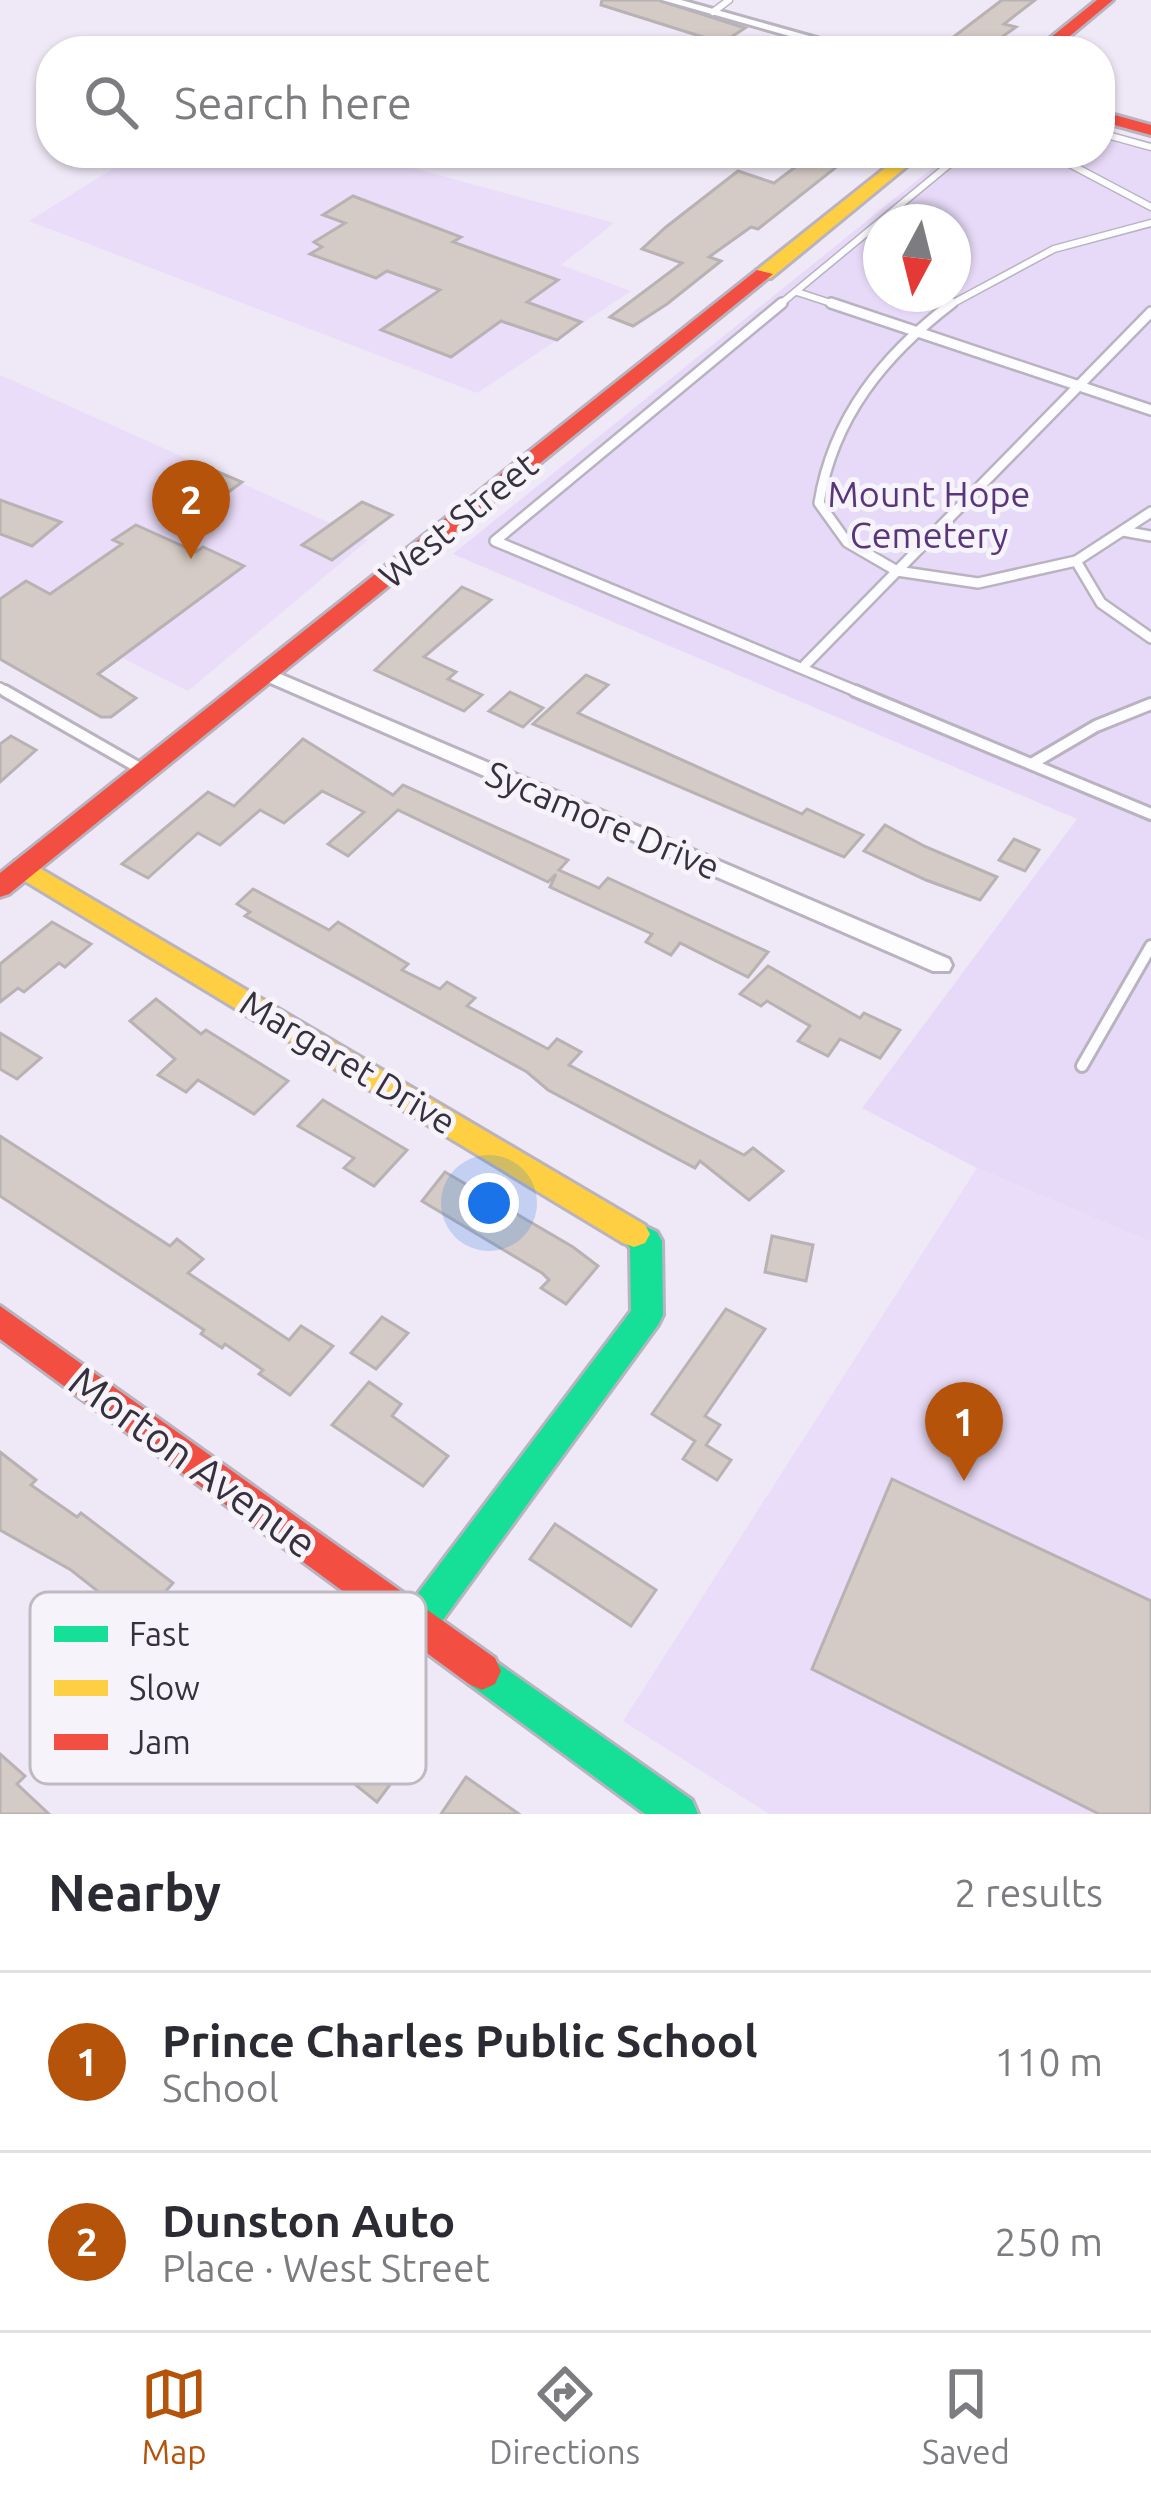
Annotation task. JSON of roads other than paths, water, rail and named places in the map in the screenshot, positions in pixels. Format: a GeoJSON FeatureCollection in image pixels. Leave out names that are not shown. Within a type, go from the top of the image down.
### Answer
{"type":"FeatureCollection","features":[{"type":"Feature","properties":{"kind":"main road"},"geometry":{"type":"LineString","coordinates":[[1061,36],[1106,0]]}},
{"type":"Feature","properties":{"kind":"main road"},"geometry":{"type":"LineString","coordinates":[[1115,120],[1151,130]]}},
{"type":"Feature","properties":{"kind":"main road","name":"West Street"},"geometry":{"type":"LineString","coordinates":[[0,887],[896,168]]}},
{"type":"Feature","properties":{"kind":"main road","name":"Margaret Drive"},"geometry":{"type":"LineString","coordinates":[[24,868],[646,1240],[646,1315],[426,1612]]}},
{"type":"Feature","properties":{"kind":"main road","name":"Morton Avenue"},"geometry":{"type":"LineString","coordinates":[[0,1320],[370,1592]]}},
{"type":"Feature","properties":{"kind":"main road","name":"Morton Avenue"},"geometry":{"type":"LineString","coordinates":[[426,1634],[662,1811]]}},
{"type":"Feature","properties":{"kind":"street"},"geometry":{"type":"LineString","coordinates":[[668,0],[800,36]]}},
{"type":"Feature","properties":{"kind":"street","name":"Sycamore Drive"},"geometry":{"type":"LineString","coordinates":[[266,674],[941,965]]}},
{"type":"Feature","properties":{"kind":"lane"},"geometry":{"type":"LineString","coordinates":[[713,13],[729,0]]}},
{"type":"Feature","properties":{"kind":"lane"},"geometry":{"type":"LineString","coordinates":[[1115,137],[1151,147]]}},
{"type":"Feature","properties":{"kind":"lane"},"geometry":{"type":"LineString","coordinates":[[946,168],[496,541],[805,665],[1151,814]]}},
{"type":"Feature","properties":{"kind":"lane"},"geometry":{"type":"LineString","coordinates":[[1077,168],[1151,207]]}},
{"type":"Feature","properties":{"kind":"lane"},"geometry":{"type":"LineString","coordinates":[[1151,223],[1099,231],[1046,250],[978,284],[916,332],[869,385],[830,449],[819,503],[847,542],[897,571],[978,583],[1076,561],[1151,512]]}},
{"type":"Feature","properties":{"kind":"lane"},"geometry":{"type":"LineString","coordinates":[[797,292],[1151,410]]}},
{"type":"Feature","properties":{"kind":"lane"},"geometry":{"type":"LineString","coordinates":[[805,665],[1151,312]]}},
{"type":"Feature","properties":{"kind":"lane"},"geometry":{"type":"LineString","coordinates":[[1123,531],[1151,536]]}},
{"type":"Feature","properties":{"kind":"lane"},"geometry":{"type":"LineString","coordinates":[[1076,561],[1101,603],[1151,638]]}},
{"type":"Feature","properties":{"kind":"lane"},"geometry":{"type":"LineString","coordinates":[[0,688],[145,771]]}},
{"type":"Feature","properties":{"kind":"lane"},"geometry":{"type":"LineString","coordinates":[[1033,764],[1096,727],[1151,704]]}},
{"type":"Feature","properties":{"kind":"lane"},"geometry":{"type":"LineString","coordinates":[[1082,1066],[1151,946]]}},
{"type":"Feature","properties":{"kind":"place","name":"Dunston Auto"},"geometry":{"type":"Point","coordinates":[191,559]}},
{"type":"Feature","properties":{"kind":"place","name":"Prince Charles Public School"},"geometry":{"type":"Point","coordinates":[964,1481]}},
{"type":"Feature","properties":{"kind":"park label","name":"Mount Hope Cemetery"},"geometry":{"type":"Point","coordinates":[929,514]}}]}
